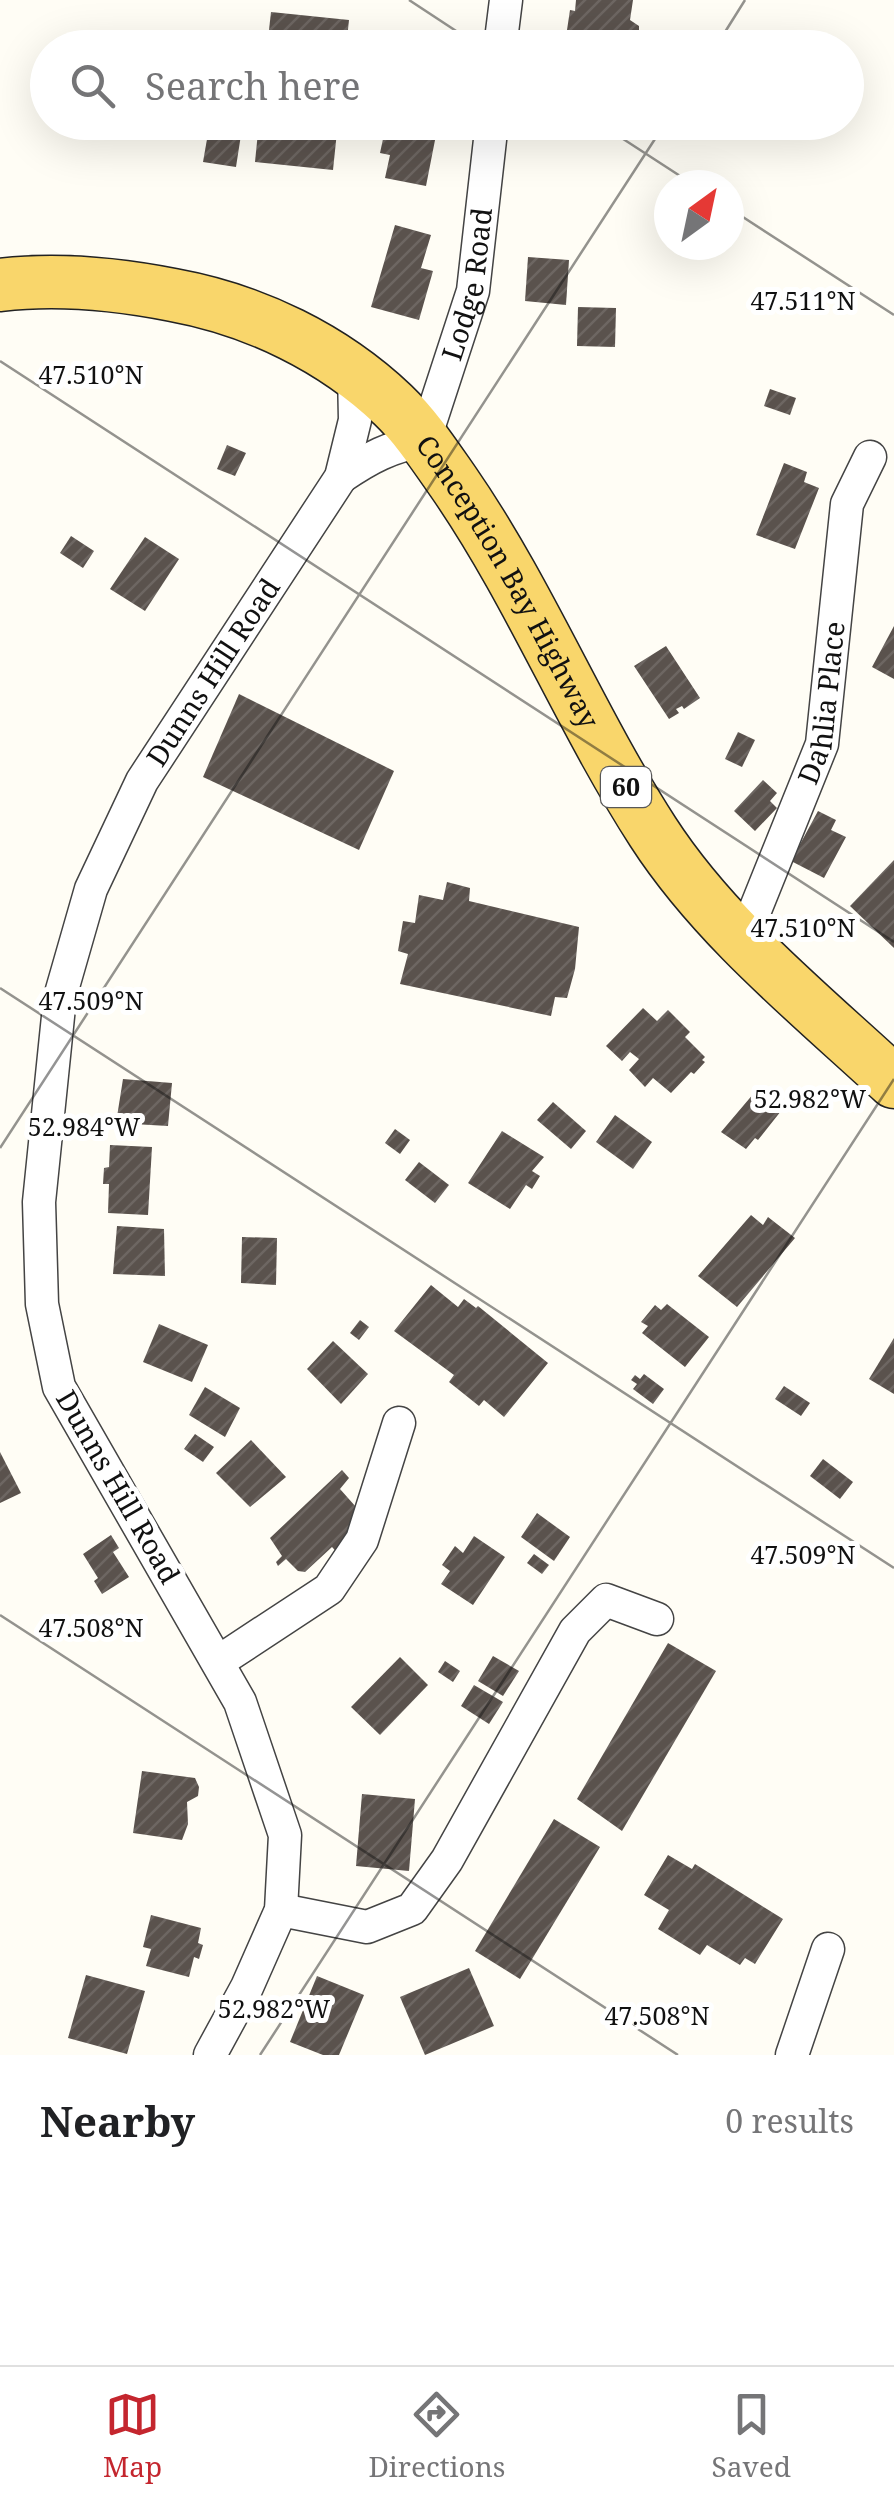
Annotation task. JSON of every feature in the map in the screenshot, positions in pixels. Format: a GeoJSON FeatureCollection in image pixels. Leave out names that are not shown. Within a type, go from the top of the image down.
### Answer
{"type":"FeatureCollection","features":[{"type":"Feature","properties":{"kind":"main road","name":"Conception Bay Highway"},"geometry":{"type":"LineString","coordinates":[[0,286],[116,284],[221,303],[303,339],[354,372],[394,406],[424,441],[488,533],[606,754],[654,834],[743,940],[894,1082]]}},
{"type":"Feature","properties":{"kind":"street"},"geometry":{"type":"LineString","coordinates":[[502,30],[506,0]]}},
{"type":"Feature","properties":{"kind":"street","name":"Lodge Road"},"geometry":{"type":"LineString","coordinates":[[424,441],[473,291],[490,140]]}},
{"type":"Feature","properties":{"kind":"street","name":"Dunns Hill Road"},"geometry":{"type":"LineString","coordinates":[[210,2055],[247,1988],[280,1910],[285,1835],[240,1702],[59,1387],[42,1304],[39,1202],[60,997],[91,888],[142,781],[341,477],[355,420],[354,372]]}},
{"type":"Feature","properties":{"kind":"street","name":"Dunns Hill Road"},"geometry":{"type":"LineString","coordinates":[[341,477],[374,454],[398,444],[424,441]]}},
{"type":"Feature","properties":{"kind":"street","name":"Dahlia Place"},"geometry":{"type":"LineString","coordinates":[[743,940],[822,744],[847,504],[870,458]]}},
{"type":"Feature","properties":{"kind":"street"},"geometry":{"type":"LineString","coordinates":[[218,1662],[330,1589],[362,1540],[399,1423]]}},
{"type":"Feature","properties":{"kind":"street"},"geometry":{"type":"LineString","coordinates":[[280,1910],[367,1927],[412,1909],[448,1860],[575,1630],[606,1600],[657,1620]]}},
{"type":"Feature","properties":{"kind":"street"},"geometry":{"type":"LineString","coordinates":[[792,2055],[828,1949]]}},
{"type":"Feature","properties":{"kind":"building"},"geometry":{"type":"Polygon","coordinates":[[[576,0],[633,0],[630,20],[639,30],[567,30],[570,10],[575,11],[576,0]]]}},
{"type":"Feature","properties":{"kind":"building"},"geometry":{"type":"Polygon","coordinates":[[[271,12],[349,20],[348,30],[269,30],[271,12]]]}},
{"type":"Feature","properties":{"kind":"building"},"geometry":{"type":"Polygon","coordinates":[[[207,140],[240,140],[236,167],[203,162],[207,140]]]}},
{"type":"Feature","properties":{"kind":"building"},"geometry":{"type":"Polygon","coordinates":[[[257,140],[336,140],[333,170],[255,162],[257,140]]]}},
{"type":"Feature","properties":{"kind":"building"},"geometry":{"type":"Polygon","coordinates":[[[383,140],[435,140],[426,186],[385,178],[390,155],[380,153],[383,140]]]}},
{"type":"Feature","properties":{"kind":"building"},"geometry":{"type":"Polygon","coordinates":[[[395,225],[431,235],[421,268],[433,271],[419,320],[371,307],[395,225]]]}},
{"type":"Feature","properties":{"kind":"building"},"geometry":{"type":"Polygon","coordinates":[[[528,257],[569,260],[566,305],[525,301],[528,257]]]}},
{"type":"Feature","properties":{"kind":"building"},"geometry":{"type":"Polygon","coordinates":[[[578,307],[616,308],[615,347],[577,346],[578,307]]]}},
{"type":"Feature","properties":{"kind":"building"},"geometry":{"type":"Polygon","coordinates":[[[770,389],[796,398],[790,415],[764,406],[770,389]]]}},
{"type":"Feature","properties":{"kind":"building"},"geometry":{"type":"Polygon","coordinates":[[[227,445],[246,453],[235,476],[217,469],[227,445]]]}},
{"type":"Feature","properties":{"kind":"building"},"geometry":{"type":"Polygon","coordinates":[[[784,463],[807,472],[804,482],[819,488],[795,549],[756,535],[784,463]]]}},
{"type":"Feature","properties":{"kind":"building"},"geometry":{"type":"Polygon","coordinates":[[[71,536],[94,551],[83,568],[60,553],[71,536]]]}},
{"type":"Feature","properties":{"kind":"building"},"geometry":{"type":"Polygon","coordinates":[[[145,537],[179,559],[145,611],[110,589],[145,537]]]}},
{"type":"Feature","properties":{"kind":"building"},"geometry":{"type":"Polygon","coordinates":[[[894,626],[894,679],[872,667],[894,626]]]}},
{"type":"Feature","properties":{"kind":"building"},"geometry":{"type":"Polygon","coordinates":[[[666,646],[700,698],[684,709],[676,709],[679,713],[669,719],[634,666],[666,646]]]}},
{"type":"Feature","properties":{"kind":"building"},"geometry":{"type":"Polygon","coordinates":[[[239,694],[394,771],[359,850],[203,777],[239,694]]]}},
{"type":"Feature","properties":{"kind":"building"},"geometry":{"type":"Polygon","coordinates":[[[738,732],[755,740],[742,767],[725,759],[738,732]]]}},
{"type":"Feature","properties":{"kind":"building"},"geometry":{"type":"Polygon","coordinates":[[[763,780],[777,793],[770,801],[777,808],[755,831],[734,811],[763,780]]]}},
{"type":"Feature","properties":{"kind":"building"},"geometry":{"type":"Polygon","coordinates":[[[818,811],[836,820],[831,830],[846,837],[824,878],[791,861],[818,811]]]}},
{"type":"Feature","properties":{"kind":"building"},"geometry":{"type":"Polygon","coordinates":[[[894,860],[894,948],[850,906],[894,860]]]}},
{"type":"Feature","properties":{"kind":"building"},"geometry":{"type":"Polygon","coordinates":[[[447,882],[470,888],[469,901],[579,927],[575,969],[567,998],[555,997],[551,1016],[400,984],[408,954],[398,951],[403,921],[415,923],[419,895],[443,900],[447,882]]]}},
{"type":"Feature","properties":{"kind":"building"},"geometry":{"type":"Polygon","coordinates":[[[643,1008],[657,1021],[668,1010],[690,1032],[685,1037],[705,1057],[694,1074],[691,1072],[671,1093],[653,1078],[645,1087],[629,1070],[639,1059],[630,1052],[622,1061],[606,1046],[643,1008]]]}},
{"type":"Feature","properties":{"kind":"building"},"geometry":{"type":"Polygon","coordinates":[[[123,1079],[172,1083],[168,1126],[116,1123],[123,1079]]]}},
{"type":"Feature","properties":{"kind":"building"},"geometry":{"type":"Polygon","coordinates":[[[760,1086],[784,1103],[758,1140],[755,1138],[746,1149],[721,1132],[760,1086]]]}},
{"type":"Feature","properties":{"kind":"building"},"geometry":{"type":"Polygon","coordinates":[[[553,1102],[586,1131],[571,1149],[537,1120],[553,1102]]]}},
{"type":"Feature","properties":{"kind":"building"},"geometry":{"type":"Polygon","coordinates":[[[615,1115],[652,1142],[633,1169],[596,1142],[615,1115]]]}},
{"type":"Feature","properties":{"kind":"building"},"geometry":{"type":"Polygon","coordinates":[[[395,1129],[410,1140],[400,1154],[385,1143],[395,1129]]]}},
{"type":"Feature","properties":{"kind":"building"},"geometry":{"type":"Polygon","coordinates":[[[502,1131],[544,1157],[532,1171],[540,1176],[532,1189],[526,1185],[510,1209],[468,1183],[502,1131]]]}},
{"type":"Feature","properties":{"kind":"building"},"geometry":{"type":"Polygon","coordinates":[[[110,1145],[152,1147],[148,1215],[108,1213],[109,1184],[103,1184],[110,1145]]]}},
{"type":"Feature","properties":{"kind":"building"},"geometry":{"type":"Polygon","coordinates":[[[419,1162],[449,1185],[435,1203],[405,1180],[419,1162]]]}},
{"type":"Feature","properties":{"kind":"building"},"geometry":{"type":"Polygon","coordinates":[[[751,1215],[763,1225],[768,1217],[795,1238],[737,1307],[698,1276],[751,1215]]]}},
{"type":"Feature","properties":{"kind":"building"},"geometry":{"type":"Polygon","coordinates":[[[117,1226],[164,1229],[165,1276],[113,1274],[117,1226]]]}},
{"type":"Feature","properties":{"kind":"building"},"geometry":{"type":"Polygon","coordinates":[[[242,1237],[277,1238],[276,1285],[241,1283],[242,1237]]]}},
{"type":"Feature","properties":{"kind":"building"},"geometry":{"type":"Polygon","coordinates":[[[431,1285],[458,1307],[464,1299],[478,1306],[548,1363],[504,1417],[484,1400],[479,1406],[449,1382],[454,1375],[394,1331],[431,1285]]]}},
{"type":"Feature","properties":{"kind":"building"},"geometry":{"type":"Polygon","coordinates":[[[667,1304],[709,1337],[685,1367],[642,1333],[648,1326],[641,1322],[655,1305],[661,1310],[667,1304]]]}},
{"type":"Feature","properties":{"kind":"building"},"geometry":{"type":"Polygon","coordinates":[[[360,1320],[369,1327],[359,1340],[350,1333],[360,1320]]]}},
{"type":"Feature","properties":{"kind":"building"},"geometry":{"type":"Polygon","coordinates":[[[159,1324],[208,1345],[192,1382],[143,1362],[159,1324]]]}},
{"type":"Feature","properties":{"kind":"building"},"geometry":{"type":"Polygon","coordinates":[[[894,1338],[894,1394],[869,1379],[894,1338]]]}},
{"type":"Feature","properties":{"kind":"building"},"geometry":{"type":"Polygon","coordinates":[[[333,1341],[368,1374],[341,1404],[307,1369],[333,1341]]]}},
{"type":"Feature","properties":{"kind":"building"},"geometry":{"type":"Polygon","coordinates":[[[644,1374],[664,1389],[653,1404],[633,1389],[637,1384],[631,1380],[644,1374]]]}},
{"type":"Feature","properties":{"kind":"building"},"geometry":{"type":"Polygon","coordinates":[[[784,1386],[810,1403],[801,1416],[775,1399],[784,1386]]]}},
{"type":"Feature","properties":{"kind":"building"},"geometry":{"type":"Polygon","coordinates":[[[205,1387],[240,1408],[225,1437],[189,1415],[205,1387]]]}},
{"type":"Feature","properties":{"kind":"building"},"geometry":{"type":"Polygon","coordinates":[[[195,1434],[214,1447],[203,1462],[184,1449],[195,1434]]]}},
{"type":"Feature","properties":{"kind":"building"},"geometry":{"type":"Polygon","coordinates":[[[251,1440],[286,1477],[250,1507],[216,1473],[251,1440]]]}},
{"type":"Feature","properties":{"kind":"building"},"geometry":{"type":"Polygon","coordinates":[[[0,1452],[21,1493],[0,1503],[0,1452]]]}},
{"type":"Feature","properties":{"kind":"building"},"geometry":{"type":"Polygon","coordinates":[[[823,1459],[853,1482],[840,1499],[810,1476],[823,1459]]]}},
{"type":"Feature","properties":{"kind":"building"},"geometry":{"type":"Polygon","coordinates":[[[342,1470],[349,1478],[340,1489],[364,1516],[345,1536],[354,1548],[343,1559],[332,1547],[305,1572],[298,1571],[286,1559],[278,1566],[276,1562],[282,1556],[270,1538],[342,1470]]]}},
{"type":"Feature","properties":{"kind":"building"},"geometry":{"type":"Polygon","coordinates":[[[537,1513],[570,1537],[554,1561],[521,1537],[537,1513]]]}},
{"type":"Feature","properties":{"kind":"building"},"geometry":{"type":"Polygon","coordinates":[[[111,1535],[119,1548],[113,1552],[129,1577],[102,1594],[94,1581],[98,1578],[83,1554],[111,1535]]]}},
{"type":"Feature","properties":{"kind":"building"},"geometry":{"type":"Polygon","coordinates":[[[474,1536],[505,1557],[473,1605],[441,1584],[450,1571],[442,1565],[455,1546],[463,1553],[474,1536]]]}},
{"type":"Feature","properties":{"kind":"building"},"geometry":{"type":"Polygon","coordinates":[[[534,1554],[549,1565],[542,1574],[527,1563],[534,1554]]]}},
{"type":"Feature","properties":{"kind":"building"},"geometry":{"type":"Polygon","coordinates":[[[668,1643],[716,1671],[622,1831],[577,1799],[668,1643]]]}},
{"type":"Feature","properties":{"kind":"building"},"geometry":{"type":"Polygon","coordinates":[[[493,1656],[519,1671],[503,1696],[478,1681],[493,1656]]]}},
{"type":"Feature","properties":{"kind":"building"},"geometry":{"type":"Polygon","coordinates":[[[400,1657],[428,1685],[380,1735],[351,1707],[400,1657]]]}},
{"type":"Feature","properties":{"kind":"building"},"geometry":{"type":"Polygon","coordinates":[[[445,1661],[460,1671],[453,1682],[438,1672],[445,1661]]]}},
{"type":"Feature","properties":{"kind":"building"},"geometry":{"type":"Polygon","coordinates":[[[474,1685],[503,1702],[489,1724],[461,1706],[474,1685]]]}},
{"type":"Feature","properties":{"kind":"building"},"geometry":{"type":"Polygon","coordinates":[[[142,1771],[195,1778],[198,1796],[187,1802],[188,1824],[182,1840],[133,1833],[142,1771]]]}},
{"type":"Feature","properties":{"kind":"building"},"geometry":{"type":"Polygon","coordinates":[[[362,1794],[415,1799],[409,1871],[356,1866],[362,1794]]]}},
{"type":"Feature","properties":{"kind":"building"},"geometry":{"type":"Polygon","coordinates":[[[554,1819],[600,1847],[520,1979],[475,1951],[554,1819]]]}},
{"type":"Feature","properties":{"kind":"building"},"geometry":{"type":"Polygon","coordinates":[[[668,1855],[692,1869],[695,1864],[783,1919],[755,1964],[745,1958],[740,1965],[707,1945],[700,1955],[658,1929],[669,1910],[644,1895],[668,1855]]]}},
{"type":"Feature","properties":{"kind":"building"},"geometry":{"type":"Polygon","coordinates":[[[151,1915],[201,1928],[198,1943],[203,1945],[199,1959],[194,1957],[189,1977],[146,1966],[151,1949],[143,1947],[151,1915]]]}},
{"type":"Feature","properties":{"kind":"building"},"geometry":{"type":"Polygon","coordinates":[[[469,1968],[494,2026],[425,2055],[400,1997],[469,1968]]]}},
{"type":"Feature","properties":{"kind":"building"},"geometry":{"type":"Polygon","coordinates":[[[86,1975],[145,1991],[127,2054],[68,2038],[86,1975]]]}},
{"type":"Feature","properties":{"kind":"building"},"geometry":{"type":"Polygon","coordinates":[[[317,1976],[364,1995],[339,2055],[323,2055],[290,2042],[317,1976]]]}}]}
